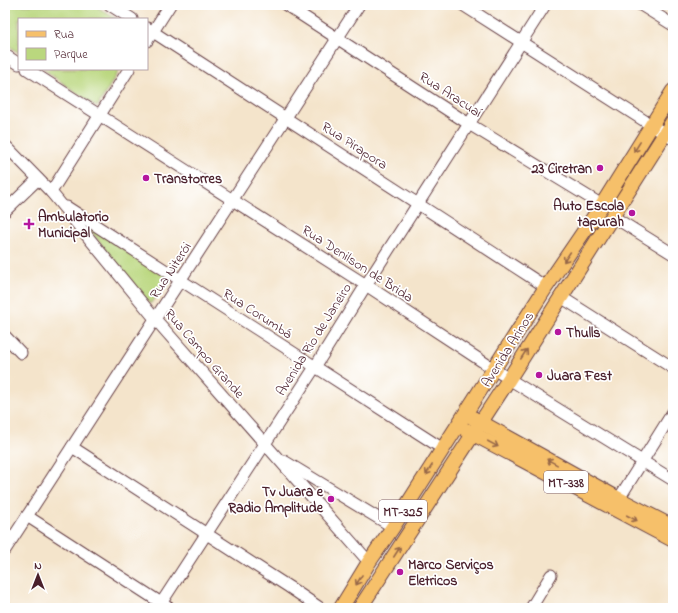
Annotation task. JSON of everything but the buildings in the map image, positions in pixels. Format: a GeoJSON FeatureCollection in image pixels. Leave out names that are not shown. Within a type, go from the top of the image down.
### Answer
{"type":"FeatureCollection","features":[{"type":"Feature","properties":{"kind":"main road","name":"Avenida Arinos"},"geometry":{"type":"LineString","coordinates":[[341,608],[546,287],[602,205],[673,91]]}},
{"type":"Feature","properties":{"kind":"main road","name":"Avenida Arinos"},"geometry":{"type":"LineString","coordinates":[[361,608],[612,216],[669,136],[673,121]]}},
{"type":"Feature","properties":{"kind":"main road","name":"MT-338"},"geometry":{"type":"LineString","coordinates":[[462,420],[616,503],[673,540]]}},
{"type":"Feature","properties":{"kind":"main road","name":"MT-338"},"geometry":{"type":"LineString","coordinates":[[616,503],[673,527]]}},
{"type":"Feature","properties":{"kind":"street"},"geometry":{"type":"LineString","coordinates":[[110,5],[130,18]]}},
{"type":"Feature","properties":{"kind":"street"},"geometry":{"type":"LineString","coordinates":[[149,34],[170,5]]}},
{"type":"Feature","properties":{"kind":"street","name":"Rua Aracuaí"},"geometry":{"type":"LineString","coordinates":[[286,5],[469,124],[602,205]]}},
{"type":"Feature","properties":{"kind":"street","name":"Rua Niterói"},"geometry":{"type":"LineString","coordinates":[[5,550],[156,320],[359,5]]}},
{"type":"Feature","properties":{"kind":"street"},"geometry":{"type":"LineString","coordinates":[[463,5],[669,136]]}},
{"type":"Feature","properties":{"kind":"street","name":"Avenida Rio de Janeiro"},"geometry":{"type":"LineString","coordinates":[[163,606],[206,534],[315,367],[545,5]]}},
{"type":"Feature","properties":{"kind":"street"},"geometry":{"type":"LineString","coordinates":[[641,5],[673,26]]}},
{"type":"Feature","properties":{"kind":"street","name":"Rua Pirapora"},"geometry":{"type":"LineString","coordinates":[[149,34],[286,119],[546,287]]}},
{"type":"Feature","properties":{"kind":"street"},"geometry":{"type":"LineString","coordinates":[[5,55],[18,63]]}},
{"type":"Feature","properties":{"kind":"street","name":"Rua Denilson de Brida"},"geometry":{"type":"LineString","coordinates":[[29,70],[366,285],[508,379],[673,480]]}},
{"type":"Feature","properties":{"kind":"street"},"geometry":{"type":"LineString","coordinates":[[51,192],[128,70]]}},
{"type":"Feature","properties":{"kind":"street","name":"Rua Campo Grande"},"geometry":{"type":"LineString","coordinates":[[5,145],[51,192],[156,320],[369,562]]}},
{"type":"Feature","properties":{"kind":"street"},"geometry":{"type":"LineString","coordinates":[[5,212],[38,179]]}},
{"type":"Feature","properties":{"kind":"street","name":"Rua Corumbá"},"geometry":{"type":"LineString","coordinates":[[58,201],[443,449]]}},
{"type":"Feature","properties":{"kind":"street"},"geometry":{"type":"LineString","coordinates":[[612,216],[673,254]]}},
{"type":"Feature","properties":{"kind":"street"},"geometry":{"type":"LineString","coordinates":[[561,297],[673,368]]}},
{"type":"Feature","properties":{"kind":"street"},"geometry":{"type":"LineString","coordinates":[[5,336],[21,353]]}},
{"type":"Feature","properties":{"kind":"street"},"geometry":{"type":"LineString","coordinates":[[616,503],[673,412]]}},
{"type":"Feature","properties":{"kind":"street"},"geometry":{"type":"LineString","coordinates":[[72,447],[320,608]]}},
{"type":"Feature","properties":{"kind":"street"},"geometry":{"type":"LineString","coordinates":[[275,455],[393,527]]}},
{"type":"Feature","properties":{"kind":"street"},"geometry":{"type":"LineString","coordinates":[[27,516],[163,606]]}},
{"type":"Feature","properties":{"kind":"street"},"geometry":{"type":"LineString","coordinates":[[531,608],[551,575]]}},
{"type":"Feature","properties":{"kind":"green space"},"geometry":{"type":"Polygon","coordinates":[[[5,5],[94,5],[114,18],[18,18],[18,52],[5,43],[5,5]]]}},
{"type":"Feature","properties":{"kind":"green space"},"geometry":{"type":"Polygon","coordinates":[[[44,70],[119,70],[97,107],[44,70]]]}},
{"type":"Feature","properties":{"kind":"green space"},"geometry":{"type":"Polygon","coordinates":[[[84,223],[172,280],[150,304],[84,223]]]}},
{"type":"Feature","properties":{"kind":"place","name":"23 Ciretran"},"geometry":{"type":"Point","coordinates":[600,168]}},
{"type":"Feature","properties":{"kind":"place","name":"Transtorres"},"geometry":{"type":"Point","coordinates":[146,178]}},
{"type":"Feature","properties":{"kind":"place","name":"Auto Escola tapurah"},"geometry":{"type":"Point","coordinates":[632,213]}},
{"type":"Feature","properties":{"kind":"place","name":"Ambulatorio Municipal"},"geometry":{"type":"Point","coordinates":[29,224]}},
{"type":"Feature","properties":{"kind":"place","name":"Thulls"},"geometry":{"type":"Point","coordinates":[558,332]}},
{"type":"Feature","properties":{"kind":"place","name":"Juara Fest"},"geometry":{"type":"Point","coordinates":[539,375]}},
{"type":"Feature","properties":{"kind":"place","name":"Tv Juara e Radio Amplitude"},"geometry":{"type":"Point","coordinates":[331,499]}},
{"type":"Feature","properties":{"kind":"place","name":"Marco Serviços Eletricos"},"geometry":{"type":"Point","coordinates":[400,572]}}]}
